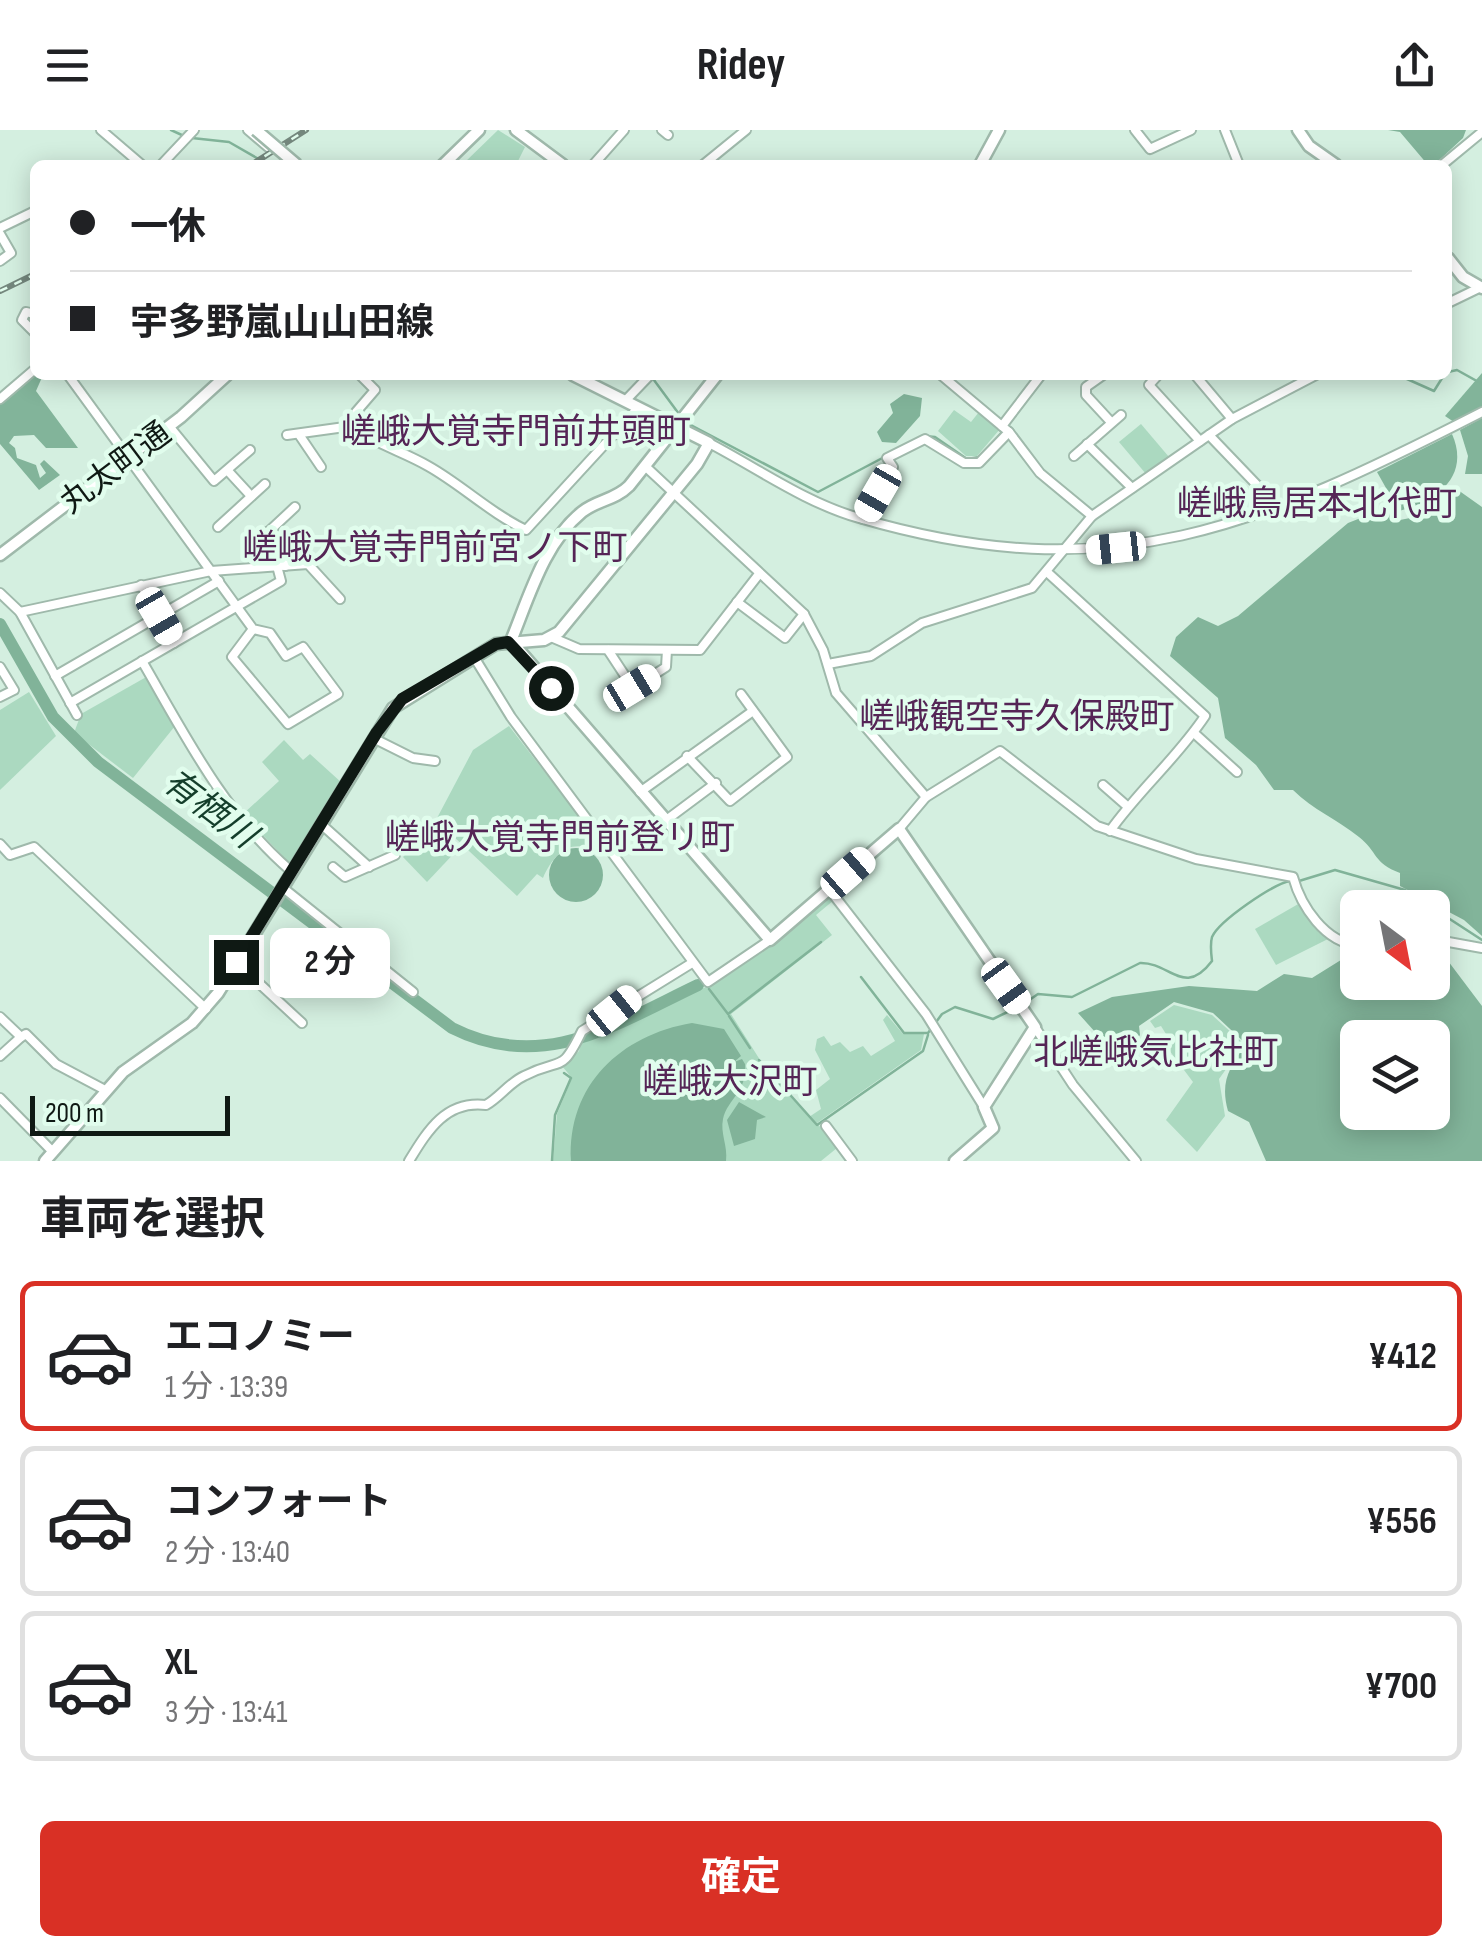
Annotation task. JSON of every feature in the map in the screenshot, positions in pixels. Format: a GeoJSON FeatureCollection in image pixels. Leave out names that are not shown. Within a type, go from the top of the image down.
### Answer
{"type":"FeatureCollection","features":[{"type":"Feature","properties":{"kind":"main road"},"geometry":{"type":"LineString","coordinates":[[447,160],[479,130]]}},
{"type":"Feature","properties":{"kind":"main road"},"geometry":{"type":"LineString","coordinates":[[516,130],[556,160]]}},
{"type":"Feature","properties":{"kind":"main road"},"geometry":{"type":"LineString","coordinates":[[983,160],[1000,130]]}},
{"type":"Feature","properties":{"kind":"main road"},"geometry":{"type":"LineString","coordinates":[[1298,130],[1309,146],[1329,160]]}},
{"type":"Feature","properties":{"kind":"main road"},"geometry":{"type":"LineString","coordinates":[[259,133],[291,160]]}},
{"type":"Feature","properties":{"kind":"main road"},"geometry":{"type":"LineString","coordinates":[[1452,262],[1481,288]]}},
{"type":"Feature","properties":{"kind":"main road","name":"丸太町通"},"geometry":{"type":"LineString","coordinates":[[0,555],[169,426],[219,380]]}},
{"type":"Feature","properties":{"kind":"main road"},"geometry":{"type":"LineString","coordinates":[[49,1157],[107,1090],[148,1052],[192,1024],[206,1009],[373,738],[402,699],[496,644],[551,637],[674,493],[709,443],[679,421],[638,408],[583,380]]}},
{"type":"Feature","properties":{"kind":"main road"},"geometry":{"type":"LineString","coordinates":[[511,642],[552,543],[586,509],[616,498],[646,468],[713,380]]}},
{"type":"Feature","properties":{"kind":"main road"},"geometry":{"type":"LineString","coordinates":[[511,642],[770,940],[898,829],[1035,1027],[984,1106],[995,1124],[993,1128],[955,1161]]}},
{"type":"Feature","properties":{"kind":"street"},"geometry":{"type":"LineString","coordinates":[[102,130],[136,160]]}},
{"type":"Feature","properties":{"kind":"street"},"geometry":{"type":"LineString","coordinates":[[248,130],[259,133]]}},
{"type":"Feature","properties":{"kind":"street"},"geometry":{"type":"LineString","coordinates":[[597,160],[624,130]]}},
{"type":"Feature","properties":{"kind":"street"},"geometry":{"type":"LineString","coordinates":[[709,160],[746,130]]}},
{"type":"Feature","properties":{"kind":"street"},"geometry":{"type":"LineString","coordinates":[[1135,130],[1150,150],[1191,130]]}},
{"type":"Feature","properties":{"kind":"street"},"geometry":{"type":"LineString","coordinates":[[1226,130],[1238,160]]}},
{"type":"Feature","properties":{"kind":"street"},"geometry":{"type":"LineString","coordinates":[[1448,160],[1482,132]]}},
{"type":"Feature","properties":{"kind":"street"},"geometry":{"type":"LineString","coordinates":[[166,160],[189,135]]}},
{"type":"Feature","properties":{"kind":"street"},"geometry":{"type":"LineString","coordinates":[[0,262],[11,253],[0,237],[30,215]]}},
{"type":"Feature","properties":{"kind":"street"},"geometry":{"type":"LineString","coordinates":[[1452,301],[1481,288]]}},
{"type":"Feature","properties":{"kind":"street"},"geometry":{"type":"LineString","coordinates":[[0,399],[30,372]]}},
{"type":"Feature","properties":{"kind":"street"},"geometry":{"type":"LineString","coordinates":[[72,380],[253,629],[270,633],[286,656],[304,646],[338,694],[288,724],[232,657],[253,629]]}},
{"type":"Feature","properties":{"kind":"street"},"geometry":{"type":"LineString","coordinates":[[352,426],[356,412],[375,390],[365,380]]}},
{"type":"Feature","properties":{"kind":"street"},"geometry":{"type":"LineString","coordinates":[[625,401],[647,380]]}},
{"type":"Feature","properties":{"kind":"street"},"geometry":{"type":"LineString","coordinates":[[947,380],[1006,428],[1040,473],[1092,516]]}},
{"type":"Feature","properties":{"kind":"street"},"geometry":{"type":"LineString","coordinates":[[863,519],[893,466],[887,458],[925,440],[964,464],[979,464],[1038,380]]}},
{"type":"Feature","properties":{"kind":"street"},"geometry":{"type":"LineString","coordinates":[[1096,380],[1086,387],[1086,394],[1110,421]]}},
{"type":"Feature","properties":{"kind":"street"},"geometry":{"type":"LineString","coordinates":[[1153,380],[1149,384],[1200,441]]}},
{"type":"Feature","properties":{"kind":"street"},"geometry":{"type":"LineString","coordinates":[[1199,380],[1232,420]]}},
{"type":"Feature","properties":{"kind":"street"},"geometry":{"type":"LineString","coordinates":[[828,664],[871,656],[922,623],[1032,588],[1092,516],[1232,420],[1307,380]]}},
{"type":"Feature","properties":{"kind":"street"},"geometry":{"type":"LineString","coordinates":[[287,435],[352,426],[384,448],[426,464],[499,517],[526,530],[638,408]]}},
{"type":"Feature","properties":{"kind":"street"},"geometry":{"type":"LineString","coordinates":[[709,443],[804,494],[863,519],[934,539],[1063,550],[1169,540],[1280,508],[1482,412]]}},
{"type":"Feature","properties":{"kind":"street"},"geometry":{"type":"LineString","coordinates":[[1074,456],[1121,415]]}},
{"type":"Feature","properties":{"kind":"street"},"geometry":{"type":"LineString","coordinates":[[169,426],[214,481],[250,450]]}},
{"type":"Feature","properties":{"kind":"street"},"geometry":{"type":"LineString","coordinates":[[1209,435],[1280,508]]}},
{"type":"Feature","properties":{"kind":"street"},"geometry":{"type":"LineString","coordinates":[[300,436],[321,466]]}},
{"type":"Feature","properties":{"kind":"street"},"geometry":{"type":"LineString","coordinates":[[1087,444],[1132,488]]}},
{"type":"Feature","properties":{"kind":"street"},"geometry":{"type":"LineString","coordinates":[[646,468],[804,614],[828,664],[836,693],[926,797]]}},
{"type":"Feature","properties":{"kind":"street"},"geometry":{"type":"LineString","coordinates":[[228,470],[251,496]]}},
{"type":"Feature","properties":{"kind":"street"},"geometry":{"type":"LineString","coordinates":[[218,527],[265,484]]}},
{"type":"Feature","properties":{"kind":"street"},"geometry":{"type":"LineString","coordinates":[[250,548],[295,507]]}},
{"type":"Feature","properties":{"kind":"street"},"geometry":{"type":"LineString","coordinates":[[70,703],[281,581],[284,552],[268,532]]}},
{"type":"Feature","properties":{"kind":"street"},"geometry":{"type":"LineString","coordinates":[[20,612],[211,571],[308,564],[340,598]]}},
{"type":"Feature","properties":{"kind":"street"},"geometry":{"type":"LineString","coordinates":[[1047,572],[1205,716],[1180,754],[1128,806],[1110,830]]}},
{"type":"Feature","properties":{"kind":"street"},"geometry":{"type":"LineString","coordinates":[[551,637],[580,648],[700,650],[759,574]]}},
{"type":"Feature","properties":{"kind":"street"},"geometry":{"type":"LineString","coordinates":[[55,676],[218,581]]}},
{"type":"Feature","properties":{"kind":"street"},"geometry":{"type":"LineString","coordinates":[[141,585],[174,642]]}},
{"type":"Feature","properties":{"kind":"street"},"geometry":{"type":"LineString","coordinates":[[0,594],[20,612],[77,714]]}},
{"type":"Feature","properties":{"kind":"street"},"geometry":{"type":"LineString","coordinates":[[737,602],[785,638],[804,614]]}},
{"type":"Feature","properties":{"kind":"street"},"geometry":{"type":"LineString","coordinates":[[608,650],[632,688],[666,667],[667,650]]}},
{"type":"Feature","properties":{"kind":"street"},"geometry":{"type":"LineString","coordinates":[[474,657],[512,718],[708,982],[770,940]]}},
{"type":"Feature","properties":{"kind":"street"},"geometry":{"type":"LineString","coordinates":[[142,661],[208,776],[265,848],[291,871]]}},
{"type":"Feature","properties":{"kind":"street"},"geometry":{"type":"LineString","coordinates":[[0,667],[14,690],[0,697]]}},
{"type":"Feature","properties":{"kind":"street"},"geometry":{"type":"LineString","coordinates":[[688,756],[730,801],[787,757],[741,694]]}},
{"type":"Feature","properties":{"kind":"street"},"geometry":{"type":"LineString","coordinates":[[640,792],[753,711]]}},
{"type":"Feature","properties":{"kind":"street"},"geometry":{"type":"LineString","coordinates":[[1194,733],[1236,772]]}},
{"type":"Feature","properties":{"kind":"street"},"geometry":{"type":"LineString","coordinates":[[373,738],[413,758],[435,761]]}},
{"type":"Feature","properties":{"kind":"street"},"geometry":{"type":"LineString","coordinates":[[898,829],[926,797],[1000,751],[1078,815],[1110,830],[1196,859],[1294,881],[1300,899],[1340,942]]}},
{"type":"Feature","properties":{"kind":"street"},"geometry":{"type":"LineString","coordinates":[[665,821],[716,784]]}},
{"type":"Feature","properties":{"kind":"street"},"geometry":{"type":"LineString","coordinates":[[1104,785],[1128,806]]}},
{"type":"Feature","properties":{"kind":"street"},"geometry":{"type":"LineString","coordinates":[[321,824],[369,867]]}},
{"type":"Feature","properties":{"kind":"street"},"geometry":{"type":"LineString","coordinates":[[0,844],[10,855],[34,846],[206,1009]]}},
{"type":"Feature","properties":{"kind":"street"},"geometry":{"type":"LineString","coordinates":[[333,867],[345,877],[395,855]]}},
{"type":"Feature","properties":{"kind":"street"},"geometry":{"type":"LineString","coordinates":[[829,889],[926,1014],[966,1085],[984,1106]]}},
{"type":"Feature","properties":{"kind":"street"},"geometry":{"type":"LineString","coordinates":[[278,893],[413,992]]}},
{"type":"Feature","properties":{"kind":"street"},"geometry":{"type":"LineString","coordinates":[[1450,943],[1482,948]]}},
{"type":"Feature","properties":{"kind":"street"},"geometry":{"type":"LineString","coordinates":[[236,962],[302,1023]]}},
{"type":"Feature","properties":{"kind":"street"},"geometry":{"type":"LineString","coordinates":[[409,1161],[450,1109],[464,1103],[490,1104],[522,1077],[556,1066],[576,1051],[579,1039],[632,997],[692,963]]}},
{"type":"Feature","properties":{"kind":"street"},"geometry":{"type":"LineString","coordinates":[[0,1015],[21,1037]]}},
{"type":"Feature","properties":{"kind":"street"},"geometry":{"type":"LineString","coordinates":[[1035,1027],[1074,1085],[1136,1161]]}},
{"type":"Feature","properties":{"kind":"street"},"geometry":{"type":"LineString","coordinates":[[0,1056],[26,1034],[56,1064],[107,1090]]}},
{"type":"Feature","properties":{"kind":"street"},"geometry":{"type":"LineString","coordinates":[[0,1098],[49,1157]]}},
{"type":"Feature","properties":{"kind":"street"},"geometry":{"type":"LineString","coordinates":[[826,1126],[852,1161]]}},
{"type":"Feature","properties":{"kind":"shaded area"},"geometry":{"type":"Polygon","coordinates":[[[498,130],[525,147],[518,160],[467,160],[498,130]]]}},
{"type":"Feature","properties":{"kind":"shaded area"},"geometry":{"type":"Polygon","coordinates":[[[1388,130],[1466,130],[1463,138],[1439,160],[1424,160],[1400,132],[1388,130]]]}},
{"type":"Feature","properties":{"kind":"shaded area"},"geometry":{"type":"Polygon","coordinates":[[[1482,373],[1482,407],[1454,422],[1445,416],[1482,373]]]}},
{"type":"Feature","properties":{"kind":"shaded area"},"geometry":{"type":"Polygon","coordinates":[[[30,378],[41,380],[36,391],[78,448],[46,448],[34,435],[14,436],[9,443],[17,458],[36,465],[40,478],[46,473],[40,464],[44,460],[60,475],[39,490],[0,444],[0,404],[30,378]]]}},
{"type":"Feature","properties":{"kind":"shaded area"},"geometry":{"type":"Polygon","coordinates":[[[904,394],[922,398],[920,416],[896,443],[882,442],[877,432],[893,413],[890,404],[904,394]]]}},
{"type":"Feature","properties":{"kind":"shaded area"},"geometry":{"type":"Polygon","coordinates":[[[954,410],[971,422],[979,412],[1000,429],[977,456],[966,456],[938,431],[954,410]]]}},
{"type":"Feature","properties":{"kind":"shaded area"},"geometry":{"type":"Polygon","coordinates":[[[1482,418],[1482,474],[1465,474],[1468,456],[1460,430],[1482,418]]]}},
{"type":"Feature","properties":{"kind":"shaded area"},"geometry":{"type":"Polygon","coordinates":[[[1141,424],[1169,457],[1146,474],[1119,442],[1141,424]]]}},
{"type":"Feature","properties":{"kind":"shaded area"},"geometry":{"type":"Polygon","coordinates":[[[1452,434],[1457,449],[1453,475],[1437,494],[1399,511],[1377,472],[1452,434]]]}},
{"type":"Feature","properties":{"kind":"shaded area"},"geometry":{"type":"Polygon","coordinates":[[[1458,490],[1482,507],[1482,936],[1450,913],[1450,890],[1408,890],[1400,886],[1400,873],[1380,861],[1359,837],[1293,790],[1274,790],[1256,765],[1225,738],[1218,698],[1170,656],[1176,637],[1198,617],[1218,626],[1238,616],[1348,523],[1386,508],[1400,520],[1425,515],[1458,490]]]}},
{"type":"Feature","properties":{"kind":"shaded area"},"geometry":{"type":"Polygon","coordinates":[[[148,676],[175,726],[133,778],[74,733],[81,714],[148,676]]]}},
{"type":"Feature","properties":{"kind":"shaded area"},"geometry":{"type":"Polygon","coordinates":[[[29,692],[56,736],[0,790],[0,710],[29,692]]]}},
{"type":"Feature","properties":{"kind":"shaded area"},"geometry":{"type":"Polygon","coordinates":[[[509,726],[602,846],[596,851],[578,846],[557,855],[543,878],[537,874],[517,896],[436,820],[473,750],[509,726]]]}},
{"type":"Feature","properties":{"kind":"shaded area"},"geometry":{"type":"Polygon","coordinates":[[[284,740],[303,760],[310,754],[342,783],[292,866],[243,814],[279,781],[262,762],[284,740]]]}},
{"type":"Feature","properties":{"kind":"shaded area"},"geometry":{"type":"Polygon","coordinates":[[[435,823],[460,847],[427,882],[403,857],[435,823]]]}},
{"type":"Feature","properties":{"kind":"shaded area"},"geometry":{"type":"Polygon","coordinates":[[[576,848],[595,856],[603,875],[595,894],[576,902],[557,894],[549,875],[557,856],[576,848]]]}},
{"type":"Feature","properties":{"kind":"shaded area"},"geometry":{"type":"Polygon","coordinates":[[[829,896],[834,900],[816,915],[832,935],[731,1014],[767,1071],[809,1117],[821,1109],[816,1090],[830,1079],[815,1050],[817,1039],[824,1036],[831,1046],[840,1042],[850,1052],[863,1046],[871,1056],[895,1041],[883,1020],[887,1015],[903,1034],[924,1034],[921,1050],[817,1123],[837,1148],[821,1161],[553,1161],[557,1114],[572,1078],[562,1066],[579,1051],[581,1043],[708,986],[829,896]]]}},
{"type":"Feature","properties":{"kind":"shaded area"},"geometry":{"type":"Polygon","coordinates":[[[1300,903],[1330,938],[1276,965],[1255,929],[1300,903]]]}},
{"type":"Feature","properties":{"kind":"shaded area"},"geometry":{"type":"Polygon","coordinates":[[[1340,961],[1340,1000],[1450,1000],[1450,964],[1482,1006],[1482,1161],[1266,1161],[1249,1122],[1228,1111],[1226,1101],[1228,1076],[1246,1044],[1213,1013],[1174,1002],[1139,1026],[1140,1035],[1122,1062],[1078,1013],[1112,997],[1189,986],[1257,991],[1284,974],[1312,978],[1340,961]]]}},
{"type":"Feature","properties":{"kind":"shaded area"},"geometry":{"type":"Polygon","coordinates":[[[1174,1005],[1212,1015],[1244,1044],[1219,1079],[1225,1116],[1197,1152],[1166,1120],[1193,1082],[1163,1042],[1166,1034],[1161,1026],[1155,1028],[1150,1021],[1174,1005]]]}},
{"type":"Feature","properties":{"kind":"shaded area"},"geometry":{"type":"Polygon","coordinates":[[[692,1023],[724,1029],[741,1056],[734,1062],[742,1059],[745,1064],[743,1082],[723,1119],[726,1161],[571,1161],[578,1109],[603,1068],[643,1039],[692,1023]]]}},
{"type":"Feature","properties":{"kind":"shaded area"},"geometry":{"type":"Polygon","coordinates":[[[739,1102],[766,1117],[757,1120],[755,1139],[734,1146],[727,1120],[739,1102]]]}},
{"type":"Feature","properties":{"kind":"waterway"},"geometry":{"type":"LineString","coordinates":[[171,130],[184,136]]}},
{"type":"Feature","properties":{"kind":"waterway"},"geometry":{"type":"LineString","coordinates":[[192,138],[229,142],[260,160]]}},
{"type":"Feature","properties":{"kind":"waterway"},"geometry":{"type":"LineString","coordinates":[[1452,371],[1482,384]]}},
{"type":"Feature","properties":{"kind":"waterway"},"geometry":{"type":"LineString","coordinates":[[654,380],[679,414]]}},
{"type":"Feature","properties":{"kind":"waterway"},"geometry":{"type":"LineString","coordinates":[[1008,425],[1042,380]]}},
{"type":"Feature","properties":{"kind":"waterway"},"geometry":{"type":"LineString","coordinates":[[1409,380],[1434,391],[1441,380]]}},
{"type":"Feature","properties":{"kind":"waterway"},"geometry":{"type":"LineString","coordinates":[[687,423],[818,492],[924,436],[935,437],[967,459],[980,457]]}},
{"type":"Feature","properties":{"kind":"waterway"},"geometry":{"type":"LineString","coordinates":[[992,444],[1003,431]]}},
{"type":"Feature","properties":{"kind":"waterway","name":"有栖川"},"geometry":{"type":"LineString","coordinates":[[0,624],[53,717],[98,762],[452,1028],[485,1041],[548,1045],[608,1028],[698,985]]}},
{"type":"Feature","properties":{"kind":"waterway","name":"有栖川"},"geometry":{"type":"LineString","coordinates":[[1299,881],[1335,870],[1405,890],[1482,940]]}},
{"type":"Feature","properties":{"kind":"waterway","name":"有栖川"},"geometry":{"type":"LineString","coordinates":[[1025,1003],[1038,994],[1072,997],[1140,963],[1177,976],[1193,977],[1212,961],[1212,937],[1225,922],[1260,895],[1291,881]]}},
{"type":"Feature","properties":{"kind":"waterway","name":"有栖川"},"geometry":{"type":"LineString","coordinates":[[709,989],[728,1014],[821,942]]}},
{"type":"Feature","properties":{"kind":"waterway","name":"有栖川"},"geometry":{"type":"LineString","coordinates":[[861,977],[904,1033],[928,1033],[942,1014],[955,1007],[993,1019],[1018,1007]]}},
{"type":"Feature","properties":{"kind":"waterway"},"geometry":{"type":"LineString","coordinates":[[729,1016],[750,1048]]}},
{"type":"Feature","properties":{"kind":"waterway"},"geometry":{"type":"LineString","coordinates":[[759,1060],[817,1125],[923,1051],[928,1035]]}},
{"type":"Feature","properties":{"kind":"waterway"},"geometry":{"type":"LineString","coordinates":[[552,1161],[555,1115],[571,1078],[564,1073]]}},
{"type":"Feature","properties":{"kind":"railway"},"geometry":{"type":"LineString","coordinates":[[259,160],[306,130]]}},
{"type":"Feature","properties":{"kind":"railway"},"geometry":{"type":"LineString","coordinates":[[0,291],[30,276]]}},
{"type":"Feature","properties":{"kind":"district","name":"嵯峨大覚寺門前井頭町"},"geometry":{"type":"Point","coordinates":[516,431]}},
{"type":"Feature","properties":{"kind":"district","name":"嵯峨鳥居本北代町"},"geometry":{"type":"Point","coordinates":[1317,503]}},
{"type":"Feature","properties":{"kind":"district","name":"嵯峨大覚寺門前宮ノ下町"},"geometry":{"type":"Point","coordinates":[435,547]}},
{"type":"Feature","properties":{"kind":"district","name":"嵯峨観空寺久保殿町"},"geometry":{"type":"Point","coordinates":[1017,716]}},
{"type":"Feature","properties":{"kind":"district","name":"嵯峨大覚寺門前登リ町"},"geometry":{"type":"Point","coordinates":[560,837]}},
{"type":"Feature","properties":{"kind":"district","name":"北嵯峨気比社町"},"geometry":{"type":"Point","coordinates":[1156,1052]}},
{"type":"Feature","properties":{"kind":"district","name":"嵯峨大沢町"},"geometry":{"type":"Point","coordinates":[730,1081]}},
{"type":"Feature","properties":{"kind":"route"},"geometry":{"type":"LineString","coordinates":[[236,962],[377,732],[402,699],[496,644],[508,642],[551,688]]}}]}
